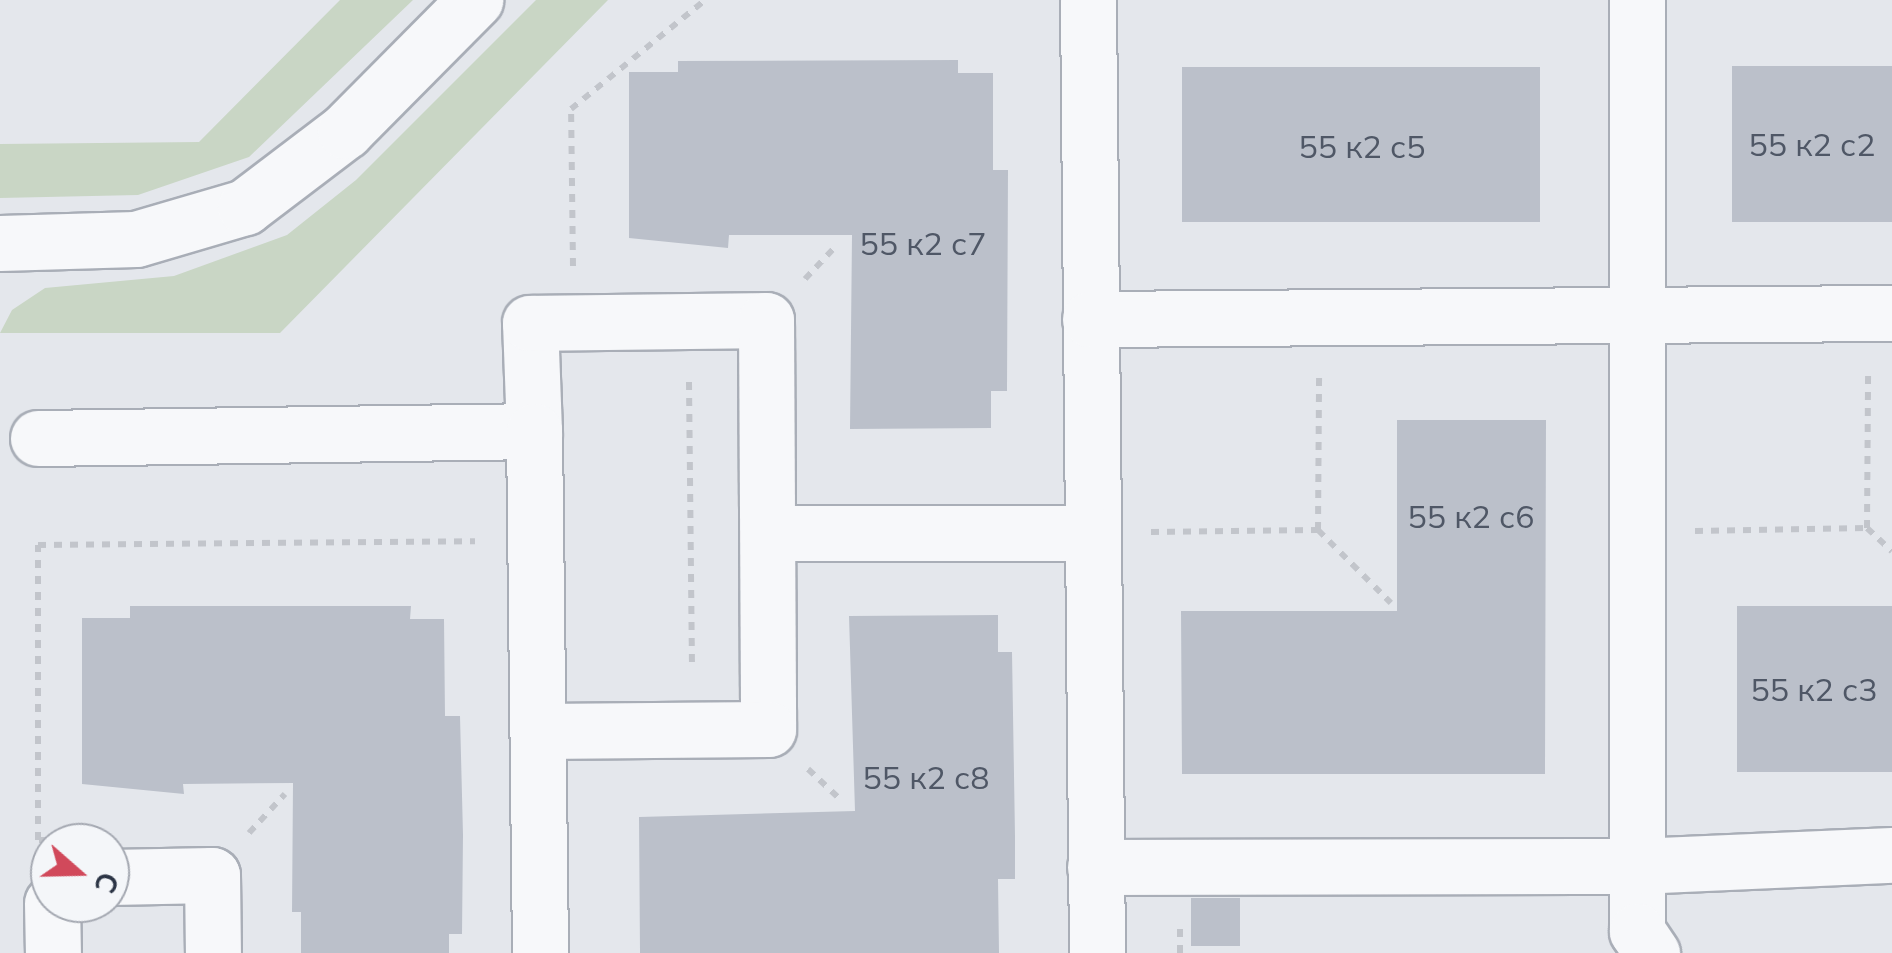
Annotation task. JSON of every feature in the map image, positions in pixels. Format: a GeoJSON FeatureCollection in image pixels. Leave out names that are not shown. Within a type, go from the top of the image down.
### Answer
{"type":"FeatureCollection","features":[{"type":"Feature","properties":{"kind":"street"},"geometry":{"type":"LineString","coordinates":[[0,242],[136,240],[244,207],[346,131],[475,0]]}},
{"type":"Feature","properties":{"kind":"street"},"geometry":{"type":"LineString","coordinates":[[1088,0],[1090,533],[1097,953]]}},
{"type":"Feature","properties":{"kind":"street"},"geometry":{"type":"LineString","coordinates":[[1637,0],[1641,532],[1637,931],[1652,953]]}},
{"type":"Feature","properties":{"kind":"street"},"geometry":{"type":"LineString","coordinates":[[1090,320],[1880,313]]}},
{"type":"Feature","properties":{"kind":"street"},"geometry":{"type":"LineString","coordinates":[[540,730],[768,729],[766,320],[530,323],[540,730],[540,953]]}},
{"type":"Feature","properties":{"kind":"street"},"geometry":{"type":"LineString","coordinates":[[38,438],[534,431]]}},
{"type":"Feature","properties":{"kind":"street"},"geometry":{"type":"LineString","coordinates":[[768,533],[1090,533]]}},
{"type":"Feature","properties":{"kind":"street"},"geometry":{"type":"LineString","coordinates":[[1095,867],[1637,866],[1892,855]]}},
{"type":"Feature","properties":{"kind":"street"},"geometry":{"type":"LineString","coordinates":[[130,876],[212,875],[213,953]]}},
{"type":"Feature","properties":{"kind":"street"},"geometry":{"type":"LineString","coordinates":[[52,923],[52,953]]}},
{"type":"Feature","properties":{"kind":"path"},"geometry":{"type":"LineString","coordinates":[[574,322],[571,108],[705,0]]}},
{"type":"Feature","properties":{"kind":"path"},"geometry":{"type":"LineString","coordinates":[[1866,528],[1880,313]]}},
{"type":"Feature","properties":{"kind":"path"},"geometry":{"type":"LineString","coordinates":[[1318,317],[1318,530]]}},
{"type":"Feature","properties":{"kind":"path"},"geometry":{"type":"LineString","coordinates":[[689,321],[693,730]]}},
{"type":"Feature","properties":{"kind":"path"},"geometry":{"type":"LineString","coordinates":[[1641,532],[1866,528],[1892,551]]}},
{"type":"Feature","properties":{"kind":"path"},"geometry":{"type":"LineString","coordinates":[[1090,533],[1318,530],[1392,603]]}},
{"type":"Feature","properties":{"kind":"path"},"geometry":{"type":"LineString","coordinates":[[37,781],[38,544],[536,541]]}},
{"type":"Feature","properties":{"kind":"green space"},"geometry":{"type":"Polygon","coordinates":[[[340,0],[413,0],[249,157],[138,195],[0,198],[0,144],[199,142],[340,0]]]}},
{"type":"Feature","properties":{"kind":"green space"},"geometry":{"type":"Polygon","coordinates":[[[536,0],[608,0],[280,333],[0,333],[12,310],[45,288],[174,276],[287,235],[356,180],[536,0]]]}},
{"type":"Feature","properties":{"kind":"building"},"geometry":{"type":"Polygon","coordinates":[[[958,60],[958,73],[993,73],[993,170],[1008,170],[1007,391],[991,391],[991,428],[850,429],[852,235],[729,235],[728,248],[629,238],[629,72],[678,72],[678,61],[958,60]]]}},
{"type":"Feature","properties":{"kind":"building"},"geometry":{"type":"Polygon","coordinates":[[[1732,66],[1892,66],[1892,222],[1732,222],[1732,66]]]}},
{"type":"Feature","properties":{"kind":"building"},"geometry":{"type":"Polygon","coordinates":[[[1182,67],[1540,67],[1540,222],[1182,222],[1182,67]]]}},
{"type":"Feature","properties":{"kind":"building"},"geometry":{"type":"Polygon","coordinates":[[[1397,420],[1546,420],[1545,774],[1182,774],[1181,611],[1397,611],[1397,420]]]}},
{"type":"Feature","properties":{"kind":"building"},"geometry":{"type":"Polygon","coordinates":[[[130,606],[411,606],[410,619],[444,619],[445,716],[460,716],[463,835],[462,934],[449,934],[449,953],[301,953],[301,912],[292,912],[293,783],[183,784],[184,794],[82,784],[82,618],[130,618],[130,606]]]}},
{"type":"Feature","properties":{"kind":"building"},"geometry":{"type":"Polygon","coordinates":[[[1737,606],[1892,606],[1892,772],[1737,772],[1737,606]]]}},
{"type":"Feature","properties":{"kind":"building"},"geometry":{"type":"Polygon","coordinates":[[[998,615],[998,652],[1012,652],[1015,836],[1015,879],[998,879],[999,953],[640,953],[639,817],[855,811],[849,616],[998,615]]]}},
{"type":"Feature","properties":{"kind":"building"},"geometry":{"type":"Polygon","coordinates":[[[1191,898],[1240,898],[1240,946],[1191,946],[1191,898]]]}}]}
